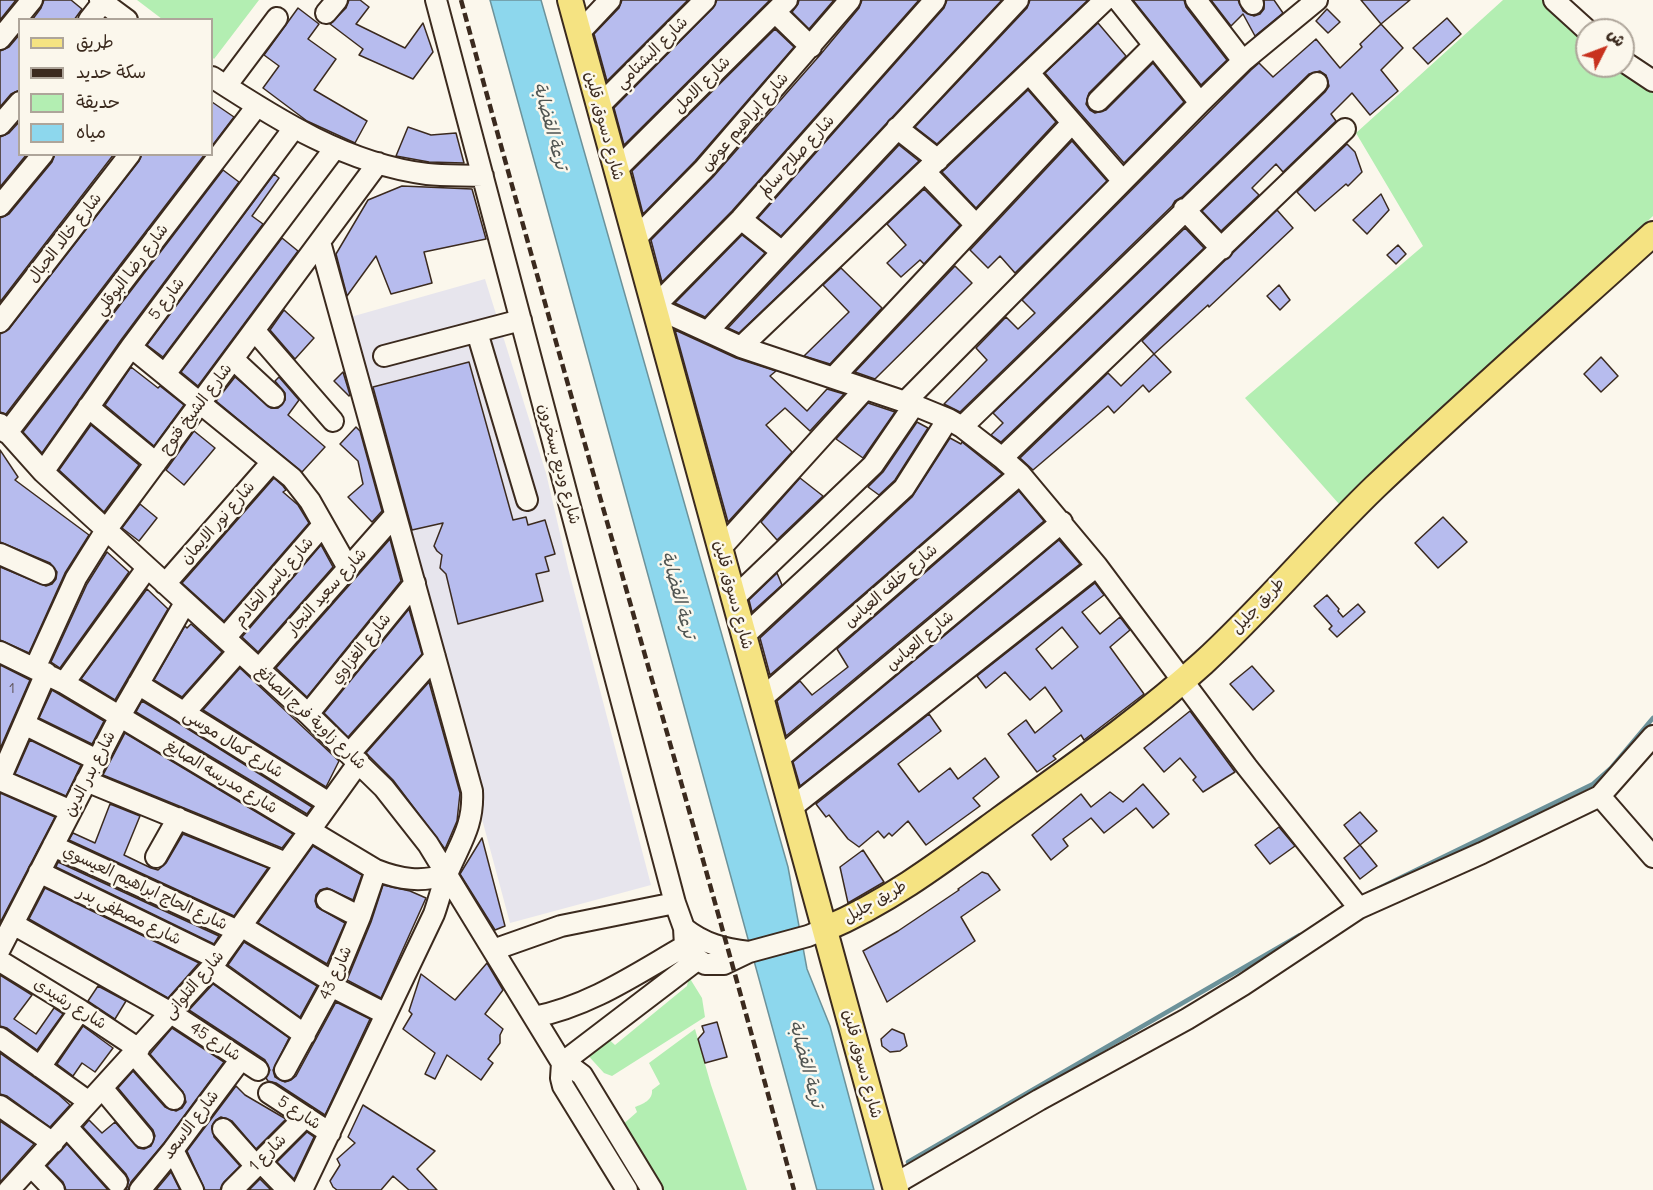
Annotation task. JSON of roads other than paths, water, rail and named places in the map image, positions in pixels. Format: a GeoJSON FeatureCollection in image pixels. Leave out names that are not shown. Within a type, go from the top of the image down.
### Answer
{"type":"FeatureCollection","features":[{"type":"Feature","properties":{"kind":"main road","name":"شارع دسوق, قلين"},"geometry":{"type":"LineString","coordinates":[[570,0],[791,808],[817,932],[896,1187]]}},
{"type":"Feature","properties":{"kind":"main road","name":"طريق جليل"},"geometry":{"type":"LineString","coordinates":[[817,932],[858,915],[939,863],[1100,747],[1182,681],[1225,642],[1295,567],[1375,488],[1653,234]]}},
{"type":"Feature","properties":{"kind":"street"},"geometry":{"type":"LineString","coordinates":[[0,39],[32,0]]}},
{"type":"Feature","properties":{"kind":"street","name":"شارع وديع بسخرون"},"geometry":{"type":"LineString","coordinates":[[436,0],[675,903],[689,945]]}},
{"type":"Feature","properties":{"kind":"street"},"geometry":{"type":"LineString","coordinates":[[579,33],[610,0]]}},
{"type":"Feature","properties":{"kind":"street","name":"شارع البشتامي"},"geometry":{"type":"LineString","coordinates":[[599,106],[705,0]]}},
{"type":"Feature","properties":{"kind":"street","name":"شارع ابراهيم عوض"},"geometry":{"type":"LineString","coordinates":[[635,239],[698,175],[850,0]]}},
{"type":"Feature","properties":{"kind":"street","name":"شارع صلاح سالم"},"geometry":{"type":"LineString","coordinates":[[654,307],[741,219],[935,0]]}},
{"type":"Feature","properties":{"kind":"street"},"geometry":{"type":"LineString","coordinates":[[708,330],[1018,0]]}},
{"type":"Feature","properties":{"kind":"street"},"geometry":{"type":"LineString","coordinates":[[741,346],[1105,0]]}},
{"type":"Feature","properties":{"kind":"street"},"geometry":{"type":"LineString","coordinates":[[1118,0],[1200,103]]}},
{"type":"Feature","properties":{"kind":"street"},"geometry":{"type":"LineString","coordinates":[[734,598],[873,465],[909,403],[1122,180],[1243,61],[1317,0]]}},
{"type":"Feature","properties":{"kind":"street"},"geometry":{"type":"LineString","coordinates":[[1554,0],[1575,19]]}},
{"type":"Feature","properties":{"kind":"street"},"geometry":{"type":"LineString","coordinates":[[90,18],[102,1],[124,18]]}},
{"type":"Feature","properties":{"kind":"street"},"geometry":{"type":"LineString","coordinates":[[1205,4],[1243,61]]}},
{"type":"Feature","properties":{"kind":"street"},"geometry":{"type":"LineString","coordinates":[[781,6],[811,47]]}},
{"type":"Feature","properties":{"kind":"street","name":"شارع الامل"},"geometry":{"type":"LineString","coordinates":[[616,170],[781,6]]}},
{"type":"Feature","properties":{"kind":"street"},"geometry":{"type":"LineString","coordinates":[[277,18],[219,82],[294,128],[334,148],[378,163],[428,174],[483,176]]}},
{"type":"Feature","properties":{"kind":"street"},"geometry":{"type":"LineString","coordinates":[[1098,101],[1154,45]]}},
{"type":"Feature","properties":{"kind":"street"},"geometry":{"type":"LineString","coordinates":[[1635,69],[1653,81]]}},
{"type":"Feature","properties":{"kind":"street"},"geometry":{"type":"LineString","coordinates":[[1029,73],[1122,180]]}},
{"type":"Feature","properties":{"kind":"street"},"geometry":{"type":"LineString","coordinates":[[744,636],[904,488],[955,423],[1317,83]]}},
{"type":"Feature","properties":{"kind":"street"},"geometry":{"type":"LineString","coordinates":[[0,125],[18,104]]}},
{"type":"Feature","properties":{"kind":"street","name":"شارع رضا البوقلي"},"geometry":{"type":"LineString","coordinates":[[4,428],[257,106]]}},
{"type":"Feature","properties":{"kind":"street"},"geometry":{"type":"LineString","coordinates":[[833,378],[1072,123]]}},
{"type":"Feature","properties":{"kind":"street","name":"شارع 5"},"geometry":{"type":"LineString","coordinates":[[43,472],[131,347],[294,128]]}},
{"type":"Feature","properties":{"kind":"street"},"geometry":{"type":"LineString","coordinates":[[897,129],[932,166],[976,225]]}},
{"type":"Feature","properties":{"kind":"street"},"geometry":{"type":"LineString","coordinates":[[1002,458],[1345,129]]}},
{"type":"Feature","properties":{"kind":"street"},"geometry":{"type":"LineString","coordinates":[[165,374],[334,148]]}},
{"type":"Feature","properties":{"kind":"street"},"geometry":{"type":"LineString","coordinates":[[0,206],[41,156]]}},
{"type":"Feature","properties":{"kind":"street","name":"شارع خالد الحبال"},"geometry":{"type":"LineString","coordinates":[[0,322],[128,156]]}},
{"type":"Feature","properties":{"kind":"street","name":"شارع الشيخ فتوح"},"geometry":{"type":"LineString","coordinates":[[0,780],[24,724],[41,670],[76,578],[106,530],[378,163]]}},
{"type":"Feature","properties":{"kind":"street"},"geometry":{"type":"LineString","coordinates":[[1184,209],[1222,249]]}},
{"type":"Feature","properties":{"kind":"street"},"geometry":{"type":"LineString","coordinates":[[741,219],[781,251]]}},
{"type":"Feature","properties":{"kind":"street"},"geometry":{"type":"LineString","coordinates":[[302,1190],[434,914],[447,874],[468,830],[472,817],[473,798],[320,242]]}},
{"type":"Feature","properties":{"kind":"street"},"geometry":{"type":"LineString","coordinates":[[654,307],[741,346],[909,403],[955,423],[1002,458],[1020,474],[1097,566],[1182,681],[1359,908]]}},
{"type":"Feature","properties":{"kind":"street"},"geometry":{"type":"LineString","coordinates":[[384,356],[521,320]]}},
{"type":"Feature","properties":{"kind":"street"},"geometry":{"type":"LineString","coordinates":[[254,330],[333,421]]}},
{"type":"Feature","properties":{"kind":"street"},"geometry":{"type":"LineString","coordinates":[[477,332],[527,500]]}},
{"type":"Feature","properties":{"kind":"street"},"geometry":{"type":"LineString","coordinates":[[131,347],[292,478],[310,501],[348,568]]}},
{"type":"Feature","properties":{"kind":"street"},"geometry":{"type":"LineString","coordinates":[[233,359],[274,397]]}},
{"type":"Feature","properties":{"kind":"street"},"geometry":{"type":"LineString","coordinates":[[720,549],[866,389]]}},
{"type":"Feature","properties":{"kind":"street"},"geometry":{"type":"LineString","coordinates":[[88,407],[156,463]]}},
{"type":"Feature","properties":{"kind":"street","name":"شارع زاوية فرج الصائغ"},"geometry":{"type":"LineString","coordinates":[[4,428],[43,472],[354,758],[407,816],[447,874],[562,1063],[563,1086],[627,1190]]}},
{"type":"Feature","properties":{"kind":"street","name":"شارع نور الايمان"},"geometry":{"type":"LineString","coordinates":[[165,584],[272,462]]}},
{"type":"Feature","properties":{"kind":"street","name":"شارع خلف العباس"},"geometry":{"type":"LineString","coordinates":[[761,699],[1020,474]]}},
{"type":"Feature","properties":{"kind":"street","name":"شارع سعيد النجار"},"geometry":{"type":"LineString","coordinates":[[259,669],[395,515]]}},
{"type":"Feature","properties":{"kind":"street","name":"شارع العباس"},"geometry":{"type":"LineString","coordinates":[[778,759],[1062,522]]}},
{"type":"Feature","properties":{"kind":"street","name":"شارع ياسر الخادم"},"geometry":{"type":"LineString","coordinates":[[184,713],[232,645],[323,525]]}},
{"type":"Feature","properties":{"kind":"street"},"geometry":{"type":"LineString","coordinates":[[0,554],[45,574]]}},
{"type":"Feature","properties":{"kind":"street"},"geometry":{"type":"LineString","coordinates":[[791,808],[1097,566]]}},
{"type":"Feature","properties":{"kind":"street"},"geometry":{"type":"LineString","coordinates":[[64,683],[147,568]]}},
{"type":"Feature","properties":{"kind":"street","name":"شارع الغزاوي"},"geometry":{"type":"LineString","coordinates":[[308,714],[415,584]]}},
{"type":"Feature","properties":{"kind":"street","name":"شارع بدر الدين"},"geometry":{"type":"LineString","coordinates":[[0,949],[120,716],[185,603]]}},
{"type":"Feature","properties":{"kind":"street","name":"شارع مدرسه الصايغ"},"geometry":{"type":"LineString","coordinates":[[0,652],[64,683],[376,870],[394,877],[412,880],[429,879],[447,874]]}},
{"type":"Feature","properties":{"kind":"street","name":"شارع التلوانى"},"geometry":{"type":"LineString","coordinates":[[8,1183],[32,1166],[214,963],[328,803],[354,758],[435,657]]}},
{"type":"Feature","properties":{"kind":"street","name":"شارع كمال موسى"},"geometry":{"type":"LineString","coordinates":[[138,684],[328,803]]}},
{"type":"Feature","properties":{"kind":"street"},"geometry":{"type":"LineString","coordinates":[[24,724],[97,760]]}},
{"type":"Feature","properties":{"kind":"street"},"geometry":{"type":"LineString","coordinates":[[896,1187],[1039,1100],[1187,1019],[1359,908],[1482,853],[1600,796],[1653,736]]}},
{"type":"Feature","properties":{"kind":"street"},"geometry":{"type":"LineString","coordinates":[[0,780],[71,811]]}},
{"type":"Feature","properties":{"kind":"street"},"geometry":{"type":"LineString","coordinates":[[86,781],[286,863]]}},
{"type":"Feature","properties":{"kind":"street"},"geometry":{"type":"LineString","coordinates":[[1600,796],[1653,857]]}},
{"type":"Feature","properties":{"kind":"street"},"geometry":{"type":"LineString","coordinates":[[156,857],[178,818]]}},
{"type":"Feature","properties":{"kind":"street","name":"شارع الحاج ابراهيم العيسوي"},"geometry":{"type":"LineString","coordinates":[[53,846],[239,928],[386,1014]]}},
{"type":"Feature","properties":{"kind":"street","name":"شارع 43"},"geometry":{"type":"LineString","coordinates":[[285,1071],[332,984],[360,917],[376,870]]}},
{"type":"Feature","properties":{"kind":"street","name":"شارع مصطفى بدر"},"geometry":{"type":"LineString","coordinates":[[39,872],[214,963],[305,1035]]}},
{"type":"Feature","properties":{"kind":"street"},"geometry":{"type":"LineString","coordinates":[[327,900],[360,917]]}},
{"type":"Feature","properties":{"kind":"street"},"geometry":{"type":"LineString","coordinates":[[493,950],[561,926],[675,903]]}},
{"type":"Feature","properties":{"kind":"street","name":"شارع 45"},"geometry":{"type":"LineString","coordinates":[[13,924],[171,1013],[258,1070]]}},
{"type":"Feature","properties":{"kind":"street"},"geometry":{"type":"LineString","coordinates":[[689,945],[705,964],[724,964],[749,952],[817,932]]}},
{"type":"Feature","properties":{"kind":"street"},"geometry":{"type":"LineString","coordinates":[[562,1063],[695,937],[711,945],[749,952]]}},
{"type":"Feature","properties":{"kind":"street"},"geometry":{"type":"LineString","coordinates":[[534,1017],[573,1007],[591,999],[689,945]]}},
{"type":"Feature","properties":{"kind":"street","name":"شارع رشيدى"},"geometry":{"type":"LineString","coordinates":[[0,961],[80,1010],[136,1052],[174,1099]]}},
{"type":"Feature","properties":{"kind":"street"},"geometry":{"type":"LineString","coordinates":[[40,1067],[80,1010]]}},
{"type":"Feature","properties":{"kind":"street"},"geometry":{"type":"LineString","coordinates":[[0,1038],[40,1067],[96,1095],[144,1137]]}},
{"type":"Feature","properties":{"kind":"street","name":"شارع الاسعد"},"geometry":{"type":"LineString","coordinates":[[140,1190],[241,1059]]}},
{"type":"Feature","properties":{"kind":"street","name":"شارع زاوية فرج الصائغ"},"geometry":{"type":"LineString","coordinates":[[562,1063],[570,1065],[582,1075],[652,1190]]}},
{"type":"Feature","properties":{"kind":"street","name":"شارع 5"},"geometry":{"type":"LineString","coordinates":[[268,1093],[330,1133]]}},
{"type":"Feature","properties":{"kind":"street"},"geometry":{"type":"LineString","coordinates":[[0,1106],[53,1143]]}},
{"type":"Feature","properties":{"kind":"street","name":"شارع 1"},"geometry":{"type":"LineString","coordinates":[[232,1190],[304,1117]]}},
{"type":"Feature","properties":{"kind":"street"},"geometry":{"type":"LineString","coordinates":[[67,1127],[117,1182]]}},
{"type":"Feature","properties":{"kind":"street"},"geometry":{"type":"LineString","coordinates":[[223,1129],[288,1190]]}},
{"type":"Feature","properties":{"kind":"street"},"geometry":{"type":"LineString","coordinates":[[173,1150],[193,1190]]}},
{"type":"Feature","properties":{"kind":"street"},"geometry":{"type":"LineString","coordinates":[[32,1166],[54,1190]]}},
{"type":"Feature","properties":{"kind":"water","name":"ترعة القضابة"},"geometry":{"type":"Polygon","coordinates":[[[490,0],[541,0],[788,867],[807,969],[830,1026],[874,1190],[817,1190],[490,0]]]}},
{"type":"Feature","properties":{"kind":"water"},"geometry":{"type":"Polygon","coordinates":[[[587,1097],[648,1190],[634,1190],[580,1101],[587,1097]]]}},
{"type":"Feature","properties":{"kind":"waterway"},"geometry":{"type":"LineString","coordinates":[[1369,893],[1593,784],[1611,768],[1653,718]]}},
{"type":"Feature","properties":{"kind":"waterway"},"geometry":{"type":"LineString","coordinates":[[908,1162],[1300,935]]}},
{"type":"Feature","properties":{"kind":"railway"},"geometry":{"type":"LineString","coordinates":[[461,0],[794,1190]]}}]}
